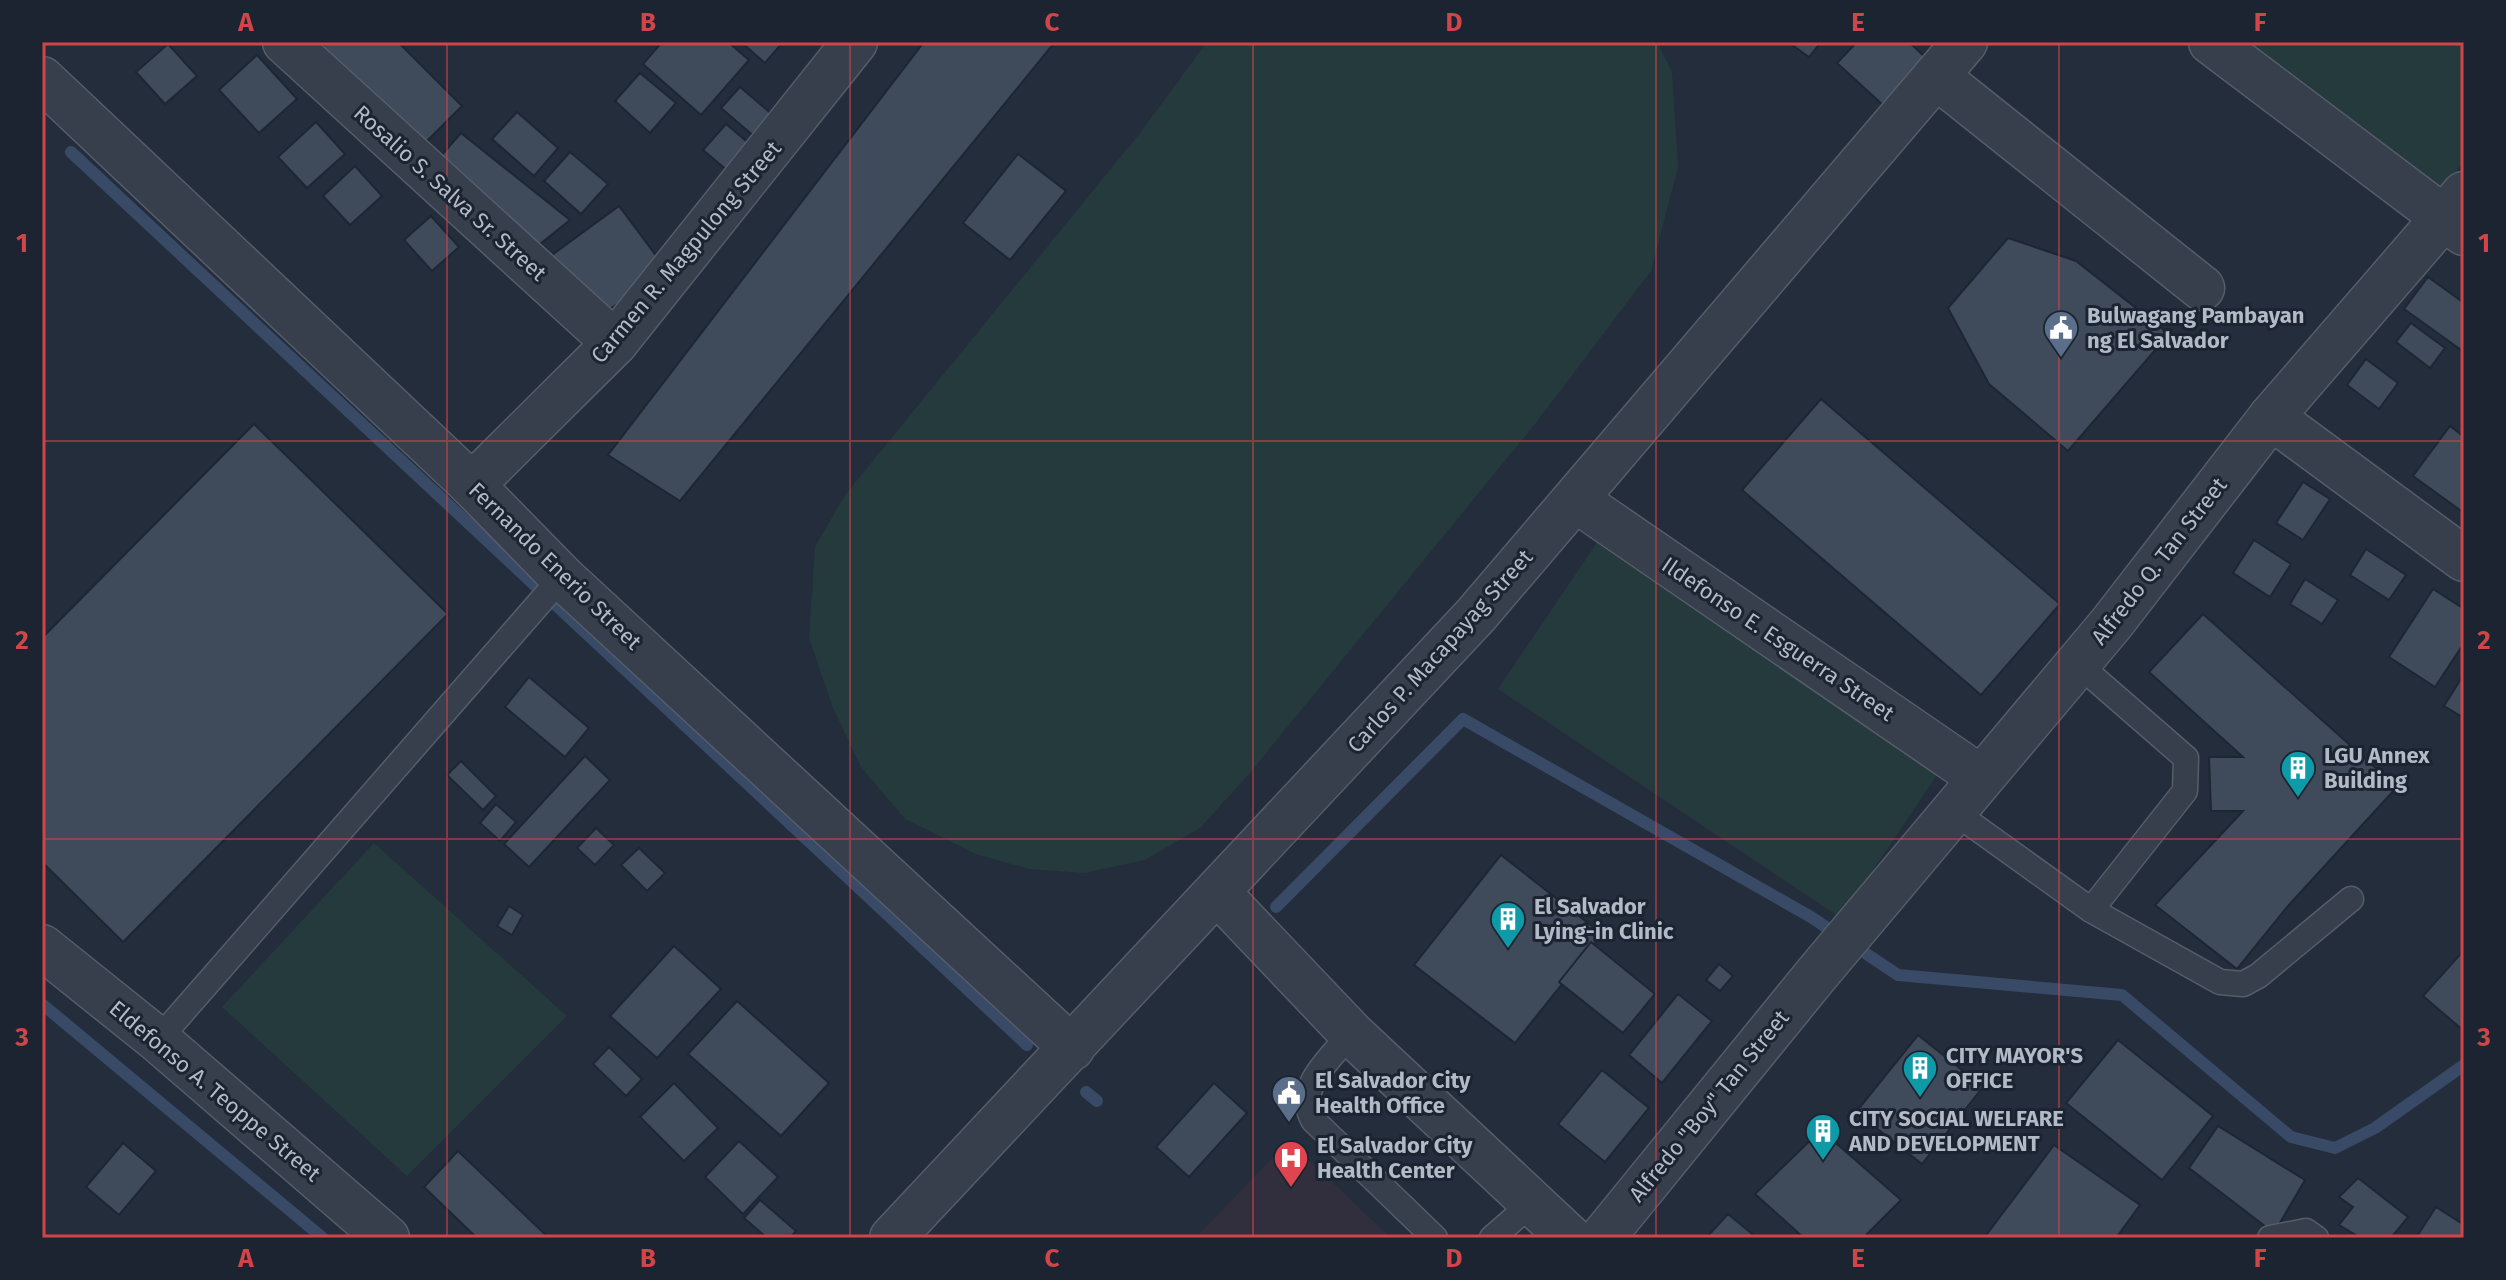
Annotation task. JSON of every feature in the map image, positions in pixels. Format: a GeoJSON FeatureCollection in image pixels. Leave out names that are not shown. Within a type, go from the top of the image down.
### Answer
{"type":"FeatureCollection","features":[{"type":"Feature","properties":{"kind":"street","name":"Rosalio S. Salva Sr. Street"},"geometry":{"type":"LineString","coordinates":[[285,42],[615,343]]}},
{"type":"Feature","properties":{"kind":"street","name":"Carmen R. Magpulong Street"},"geometry":{"type":"LineString","coordinates":[[472,485],[615,343],[855,42]]}},
{"type":"Feature","properties":{"kind":"street","name":"Carlos P. Macapayag Street"},"geometry":{"type":"LineString","coordinates":[[892,1238],[1476,615],[1965,42]]}},
{"type":"Feature","properties":{"kind":"street"},"geometry":{"type":"LineString","coordinates":[[2211,42],[2458,215]]}},
{"type":"Feature","properties":{"kind":"street"},"geometry":{"type":"LineString","coordinates":[[1936,76],[2202,288]]}},
{"type":"Feature","properties":{"kind":"street","name":"Fernando Enerio Street"},"geometry":{"type":"LineString","coordinates":[[42,79],[472,485],[558,582],[1072,1048]]}},
{"type":"Feature","properties":{"kind":"street","name":"Alfredo Q. Tan Street"},"geometry":{"type":"LineString","coordinates":[[1856,930],[2078,664],[2271,417],[2458,215]]}},
{"type":"Feature","properties":{"kind":"street"},"geometry":{"type":"LineString","coordinates":[[2271,417],[2464,559]]}},
{"type":"Feature","properties":{"kind":"street","name":"Ildefonso E. Esguerra Street"},"geometry":{"type":"LineString","coordinates":[[1576,500],[1981,778]]}},
{"type":"Feature","properties":{"kind":"street"},"geometry":{"type":"LineString","coordinates":[[1217,892],[1351,1033],[1570,1238]]}},
{"type":"Feature","properties":{"kind":"street","name":"Alfredo \"Boy\" Tan Street"},"geometry":{"type":"LineString","coordinates":[[1602,1238],[1856,930]]}},
{"type":"Feature","properties":{"kind":"street","name":"Eldefonso A. Teoppe Street"},"geometry":{"type":"LineString","coordinates":[[42,947],[158,1040],[387,1238]]}},
{"type":"Feature","properties":{"kind":"lane"},"geometry":{"type":"LineString","coordinates":[[158,1040],[558,582]]}},
{"type":"Feature","properties":{"kind":"lane"},"geometry":{"type":"LineString","coordinates":[[2078,664],[2186,758],[2188,771],[2185,791],[2091,910]]}},
{"type":"Feature","properties":{"kind":"lane"},"geometry":{"type":"LineString","coordinates":[[1953,811],[2091,910],[2220,982],[2243,984],[2258,976],[2351,899]]}},
{"type":"Feature","properties":{"kind":"lane"},"geometry":{"type":"LineString","coordinates":[[1351,1033],[1306,1091],[1305,1106],[1313,1120],[1435,1238]]}},
{"type":"Feature","properties":{"kind":"lane"},"geometry":{"type":"LineString","coordinates":[[1492,1238],[1532,1203]]}},
{"type":"Feature","properties":{"kind":"lane"},"geometry":{"type":"LineString","coordinates":[[2270,1238],[2306,1231],[2316,1238]]}},
{"type":"Feature","properties":{"kind":"shaded area","name":"El Salvador City Health Center"},"geometry":{"type":"Polygon","coordinates":[[[1289,1141],[1391,1238],[1195,1238],[1289,1141]]]}},
{"type":"Feature","properties":{"kind":"green space"},"geometry":{"type":"Polygon","coordinates":[[[1207,42],[1657,42],[1672,72],[1678,167],[1651,271],[1535,424],[1249,774],[1200,828],[1145,860],[1084,873],[1029,869],[976,854],[905,819],[861,767],[833,708],[809,638],[815,547],[845,495],[1140,133],[1207,42]]]}},
{"type":"Feature","properties":{"kind":"green space"},"geometry":{"type":"Polygon","coordinates":[[[2234,42],[2464,42],[2464,161],[2440,193],[2234,42]]]}},
{"type":"Feature","properties":{"kind":"green space"},"geometry":{"type":"Polygon","coordinates":[[[1598,541],[1941,769],[1841,918],[1498,689],[1598,541]]]}},
{"type":"Feature","properties":{"kind":"green space"},"geometry":{"type":"Polygon","coordinates":[[[374,843],[567,1016],[407,1176],[222,1007],[374,843]]]}},
{"type":"Feature","properties":{"kind":"building"},"geometry":{"type":"Polygon","coordinates":[[[327,42],[398,42],[462,106],[419,149],[319,50],[327,42]]]}},
{"type":"Feature","properties":{"kind":"building"},"geometry":{"type":"Polygon","coordinates":[[[662,42],[728,42],[749,60],[701,115],[643,64],[662,42]]]}},
{"type":"Feature","properties":{"kind":"building"},"geometry":{"type":"Polygon","coordinates":[[[741,42],[783,42],[765,63],[741,42]]]}},
{"type":"Feature","properties":{"kind":"building"},"geometry":{"type":"Polygon","coordinates":[[[924,42],[1055,42],[680,501],[608,455],[924,42]]]}},
{"type":"Feature","properties":{"kind":"building"},"geometry":{"type":"Polygon","coordinates":[[[1788,42],[1821,42],[1809,57],[1788,42]]]}},
{"type":"Feature","properties":{"kind":"building"},"geometry":{"type":"Polygon","coordinates":[[[1857,42],[1909,42],[1926,58],[1883,105],[1837,63],[1857,42]]]}},
{"type":"Feature","properties":{"kind":"building"},"geometry":{"type":"Polygon","coordinates":[[[168,44],[197,76],[165,104],[136,72],[168,44]]]}},
{"type":"Feature","properties":{"kind":"building"},"geometry":{"type":"Polygon","coordinates":[[[257,55],[297,99],[259,133],[219,90],[257,55]]]}},
{"type":"Feature","properties":{"kind":"building"},"geometry":{"type":"Polygon","coordinates":[[[640,73],[676,103],[650,133],[615,101],[640,73]]]}},
{"type":"Feature","properties":{"kind":"building"},"geometry":{"type":"Polygon","coordinates":[[[740,87],[781,122],[762,143],[721,108],[740,87]]]}},
{"type":"Feature","properties":{"kind":"building"},"geometry":{"type":"Polygon","coordinates":[[[517,112],[558,148],[534,176],[492,139],[517,112]]]}},
{"type":"Feature","properties":{"kind":"building"},"geometry":{"type":"Polygon","coordinates":[[[316,122],[345,154],[307,188],[278,157],[316,122]]]}},
{"type":"Feature","properties":{"kind":"building"},"geometry":{"type":"Polygon","coordinates":[[[726,124],[758,151],[735,177],[703,150],[726,124]]]}},
{"type":"Feature","properties":{"kind":"building"},"geometry":{"type":"Polygon","coordinates":[[[461,133],[570,220],[525,256],[432,166],[461,133]]]}},
{"type":"Feature","properties":{"kind":"building"},"geometry":{"type":"Polygon","coordinates":[[[570,152],[608,184],[581,214],[544,181],[570,152]]]}},
{"type":"Feature","properties":{"kind":"building"},"geometry":{"type":"Polygon","coordinates":[[[1018,154],[1066,191],[1010,260],[963,223],[1018,154]]]}},
{"type":"Feature","properties":{"kind":"building"},"geometry":{"type":"Polygon","coordinates":[[[355,166],[382,196],[350,225],[323,196],[355,166]]]}},
{"type":"Feature","properties":{"kind":"building"},"geometry":{"type":"Polygon","coordinates":[[[619,206],[666,269],[599,317],[552,255],[619,206]]]}},
{"type":"Feature","properties":{"kind":"building"},"geometry":{"type":"Polygon","coordinates":[[[431,216],[459,247],[432,271],[404,240],[431,216]]]}},
{"type":"Feature","properties":{"kind":"building","name":"Bulwagang Pambayan ng El Salvador"},"geometry":{"type":"Polygon","coordinates":[[[2008,238],[2076,261],[2169,334],[2068,451],[1989,384],[1948,308],[2008,238]]]}},
{"type":"Feature","properties":{"kind":"building"},"geometry":{"type":"Polygon","coordinates":[[[2428,277],[2464,303],[2464,352],[2404,309],[2428,277]]]}},
{"type":"Feature","properties":{"kind":"building"},"geometry":{"type":"Polygon","coordinates":[[[2411,323],[2445,348],[2430,368],[2396,342],[2411,323]]]}},
{"type":"Feature","properties":{"kind":"building"},"geometry":{"type":"Polygon","coordinates":[[[2366,359],[2398,383],[2379,409],[2347,385],[2366,359]]]}},
{"type":"Feature","properties":{"kind":"building"},"geometry":{"type":"Polygon","coordinates":[[[1821,399],[2060,604],[1981,695],[1742,490],[1821,399]]]}},
{"type":"Feature","properties":{"kind":"building"},"geometry":{"type":"Polygon","coordinates":[[[254,424],[448,614],[123,942],[42,862],[42,638],[254,424]]]}},
{"type":"Feature","properties":{"kind":"building"},"geometry":{"type":"Polygon","coordinates":[[[2450,426],[2464,437],[2464,513],[2413,476],[2450,426]]]}},
{"type":"Feature","properties":{"kind":"building"},"geometry":{"type":"Polygon","coordinates":[[[2303,482],[2330,499],[2303,540],[2276,523],[2303,482]]]}},
{"type":"Feature","properties":{"kind":"building"},"geometry":{"type":"Polygon","coordinates":[[[2254,540],[2291,564],[2270,597],[2233,573],[2254,540]]]}},
{"type":"Feature","properties":{"kind":"building"},"geometry":{"type":"Polygon","coordinates":[[[2366,549],[2406,575],[2389,600],[2350,575],[2366,549]]]}},
{"type":"Feature","properties":{"kind":"building"},"geometry":{"type":"Polygon","coordinates":[[[2305,579],[2338,600],[2322,624],[2290,604],[2305,579]]]}},
{"type":"Feature","properties":{"kind":"building"},"geometry":{"type":"Polygon","coordinates":[[[2433,589],[2464,609],[2464,643],[2435,687],[2389,657],[2433,589]]]}},
{"type":"Feature","properties":{"kind":"building","name":"LGU Annex Building"},"geometry":{"type":"Polygon","coordinates":[[[2203,614],[2397,787],[2288,906],[2237,969],[2155,905],[2243,811],[2211,811],[2209,757],[2243,757],[2149,672],[2203,614]]]}},
{"type":"Feature","properties":{"kind":"building"},"geometry":{"type":"Polygon","coordinates":[[[2464,674],[2464,718],[2444,706],[2464,674]]]}},
{"type":"Feature","properties":{"kind":"building"},"geometry":{"type":"Polygon","coordinates":[[[529,677],[589,728],[565,757],[505,707],[529,677]]]}},
{"type":"Feature","properties":{"kind":"building"},"geometry":{"type":"Polygon","coordinates":[[[585,756],[610,780],[529,867],[504,844],[585,756]]]}},
{"type":"Feature","properties":{"kind":"building"},"geometry":{"type":"Polygon","coordinates":[[[461,761],[496,796],[483,810],[447,775],[461,761]]]}},
{"type":"Feature","properties":{"kind":"building"},"geometry":{"type":"Polygon","coordinates":[[[496,804],[516,822],[500,841],[480,823],[496,804]]]}},
{"type":"Feature","properties":{"kind":"building"},"geometry":{"type":"Polygon","coordinates":[[[596,828],[614,845],[595,865],[577,848],[596,828]]]}},
{"type":"Feature","properties":{"kind":"building"},"geometry":{"type":"Polygon","coordinates":[[[639,848],[665,873],[647,891],[621,865],[639,848]]]}},
{"type":"Feature","properties":{"kind":"building","name":"El Salvador Lying-in Clinic"},"geometry":{"type":"Polygon","coordinates":[[[1501,855],[1602,934],[1515,1043],[1414,965],[1501,855]]]}},
{"type":"Feature","properties":{"kind":"building"},"geometry":{"type":"Polygon","coordinates":[[[509,906],[523,915],[512,935],[497,926],[509,906]]]}},
{"type":"Feature","properties":{"kind":"building"},"geometry":{"type":"Polygon","coordinates":[[[1591,942],[1655,994],[1623,1033],[1559,982],[1591,942]]]}},
{"type":"Feature","properties":{"kind":"building"},"geometry":{"type":"Polygon","coordinates":[[[674,946],[721,989],[657,1058],[610,1016],[674,946]]]}},
{"type":"Feature","properties":{"kind":"building"},"geometry":{"type":"Polygon","coordinates":[[[2464,950],[2464,1031],[2423,996],[2464,950]]]}},
{"type":"Feature","properties":{"kind":"building"},"geometry":{"type":"Polygon","coordinates":[[[1719,964],[1733,976],[1720,991],[1706,980],[1719,964]]]}},
{"type":"Feature","properties":{"kind":"building"},"geometry":{"type":"Polygon","coordinates":[[[1678,994],[1712,1021],[1662,1083],[1629,1055],[1678,994]]]}},
{"type":"Feature","properties":{"kind":"building"},"geometry":{"type":"Polygon","coordinates":[[[737,1001],[829,1083],[781,1136],[688,1054],[737,1001]]]}},
{"type":"Feature","properties":{"kind":"building","name":"CITY MAYOR'S OFFICE"},"geometry":{"type":"Polygon","coordinates":[[[1918,1035],[1983,1087],[1922,1164],[1856,1112],[1918,1035]]]}},
{"type":"Feature","properties":{"kind":"building"},"geometry":{"type":"Polygon","coordinates":[[[2118,1040],[2213,1116],[2162,1180],[2066,1103],[2118,1040]]]}},
{"type":"Feature","properties":{"kind":"building"},"geometry":{"type":"Polygon","coordinates":[[[609,1047],[642,1079],[626,1096],[593,1064],[609,1047]]]}},
{"type":"Feature","properties":{"kind":"building"},"geometry":{"type":"Polygon","coordinates":[[[1602,1070],[1649,1108],[1605,1162],[1558,1124],[1602,1070]]]}},
{"type":"Feature","properties":{"kind":"building"},"geometry":{"type":"Polygon","coordinates":[[[674,1083],[718,1128],[684,1161],[640,1117],[674,1083]]]}},
{"type":"Feature","properties":{"kind":"building"},"geometry":{"type":"Polygon","coordinates":[[[1214,1083],[1247,1113],[1189,1177],[1156,1147],[1214,1083]]]}},
{"type":"Feature","properties":{"kind":"building"},"geometry":{"type":"Polygon","coordinates":[[[2218,1126],[2305,1180],[2274,1233],[2189,1168],[2218,1126]]]}},
{"type":"Feature","properties":{"kind":"building","name":"CITY SOCIAL WELFARE AND DEVELOPMENT"},"geometry":{"type":"Polygon","coordinates":[[[1821,1130],[1901,1200],[1863,1238],[1804,1238],[1755,1194],[1821,1130]]]}},
{"type":"Feature","properties":{"kind":"building"},"geometry":{"type":"Polygon","coordinates":[[[739,1141],[778,1177],[743,1214],[705,1177],[739,1141]]]}},
{"type":"Feature","properties":{"kind":"building"},"geometry":{"type":"Polygon","coordinates":[[[123,1143],[156,1171],[119,1215],[86,1187],[123,1143]]]}},
{"type":"Feature","properties":{"kind":"building"},"geometry":{"type":"Polygon","coordinates":[[[2054,1145],[2140,1205],[2116,1238],[1984,1238],[2054,1145]]]}},
{"type":"Feature","properties":{"kind":"building"},"geometry":{"type":"Polygon","coordinates":[[[458,1151],[549,1238],[477,1238],[424,1187],[458,1151]]]}},
{"type":"Feature","properties":{"kind":"building"},"geometry":{"type":"Polygon","coordinates":[[[2358,1178],[2408,1217],[2391,1238],[2361,1238],[2339,1225],[2353,1207],[2339,1197],[2358,1178]]]}},
{"type":"Feature","properties":{"kind":"building"},"geometry":{"type":"Polygon","coordinates":[[[760,1200],[796,1231],[790,1238],[767,1238],[744,1218],[760,1200]]]}},
{"type":"Feature","properties":{"kind":"building"},"geometry":{"type":"Polygon","coordinates":[[[2436,1207],[2464,1225],[2464,1238],[2416,1238],[2436,1207]]]}},
{"type":"Feature","properties":{"kind":"building"},"geometry":{"type":"Polygon","coordinates":[[[1728,1214],[1757,1238],[1706,1238],[1728,1214]]]}},
{"type":"Feature","properties":{"kind":"waterway"},"geometry":{"type":"LineString","coordinates":[[71,152],[1027,1045]]}},
{"type":"Feature","properties":{"kind":"waterway"},"geometry":{"type":"LineString","coordinates":[[1276,907],[1463,719],[1811,917],[1898,975],[2122,995],[2291,1137],[2335,1148],[2375,1128],[2464,1065]]}},
{"type":"Feature","properties":{"kind":"waterway"},"geometry":{"type":"LineString","coordinates":[[42,1004],[323,1238]]}},
{"type":"Feature","properties":{"kind":"waterway"},"geometry":{"type":"LineString","coordinates":[[1086,1092],[1097,1101]]}},
{"type":"Feature","properties":{"kind":"place","name":"Bulwagang Pambayan ng El Salvador"},"geometry":{"type":"Point","coordinates":[2061,359]}},
{"type":"Feature","properties":{"kind":"place","name":"LGU Annex Building"},"geometry":{"type":"Point","coordinates":[2298,799]}},
{"type":"Feature","properties":{"kind":"place","name":"El Salvador Lying-in Clinic"},"geometry":{"type":"Point","coordinates":[1508,950]}},
{"type":"Feature","properties":{"kind":"place","name":"CITY MAYOR'S OFFICE"},"geometry":{"type":"Point","coordinates":[1920,1099]}},
{"type":"Feature","properties":{"kind":"place","name":"El Salvador City Health Office"},"geometry":{"type":"Point","coordinates":[1289,1124]}},
{"type":"Feature","properties":{"kind":"place","name":"CITY SOCIAL WELFARE AND DEVELOPMENT"},"geometry":{"type":"Point","coordinates":[1823,1162]}},
{"type":"Feature","properties":{"kind":"place","name":"El Salvador City Health Center"},"geometry":{"type":"Point","coordinates":[1291,1189]}}]}
